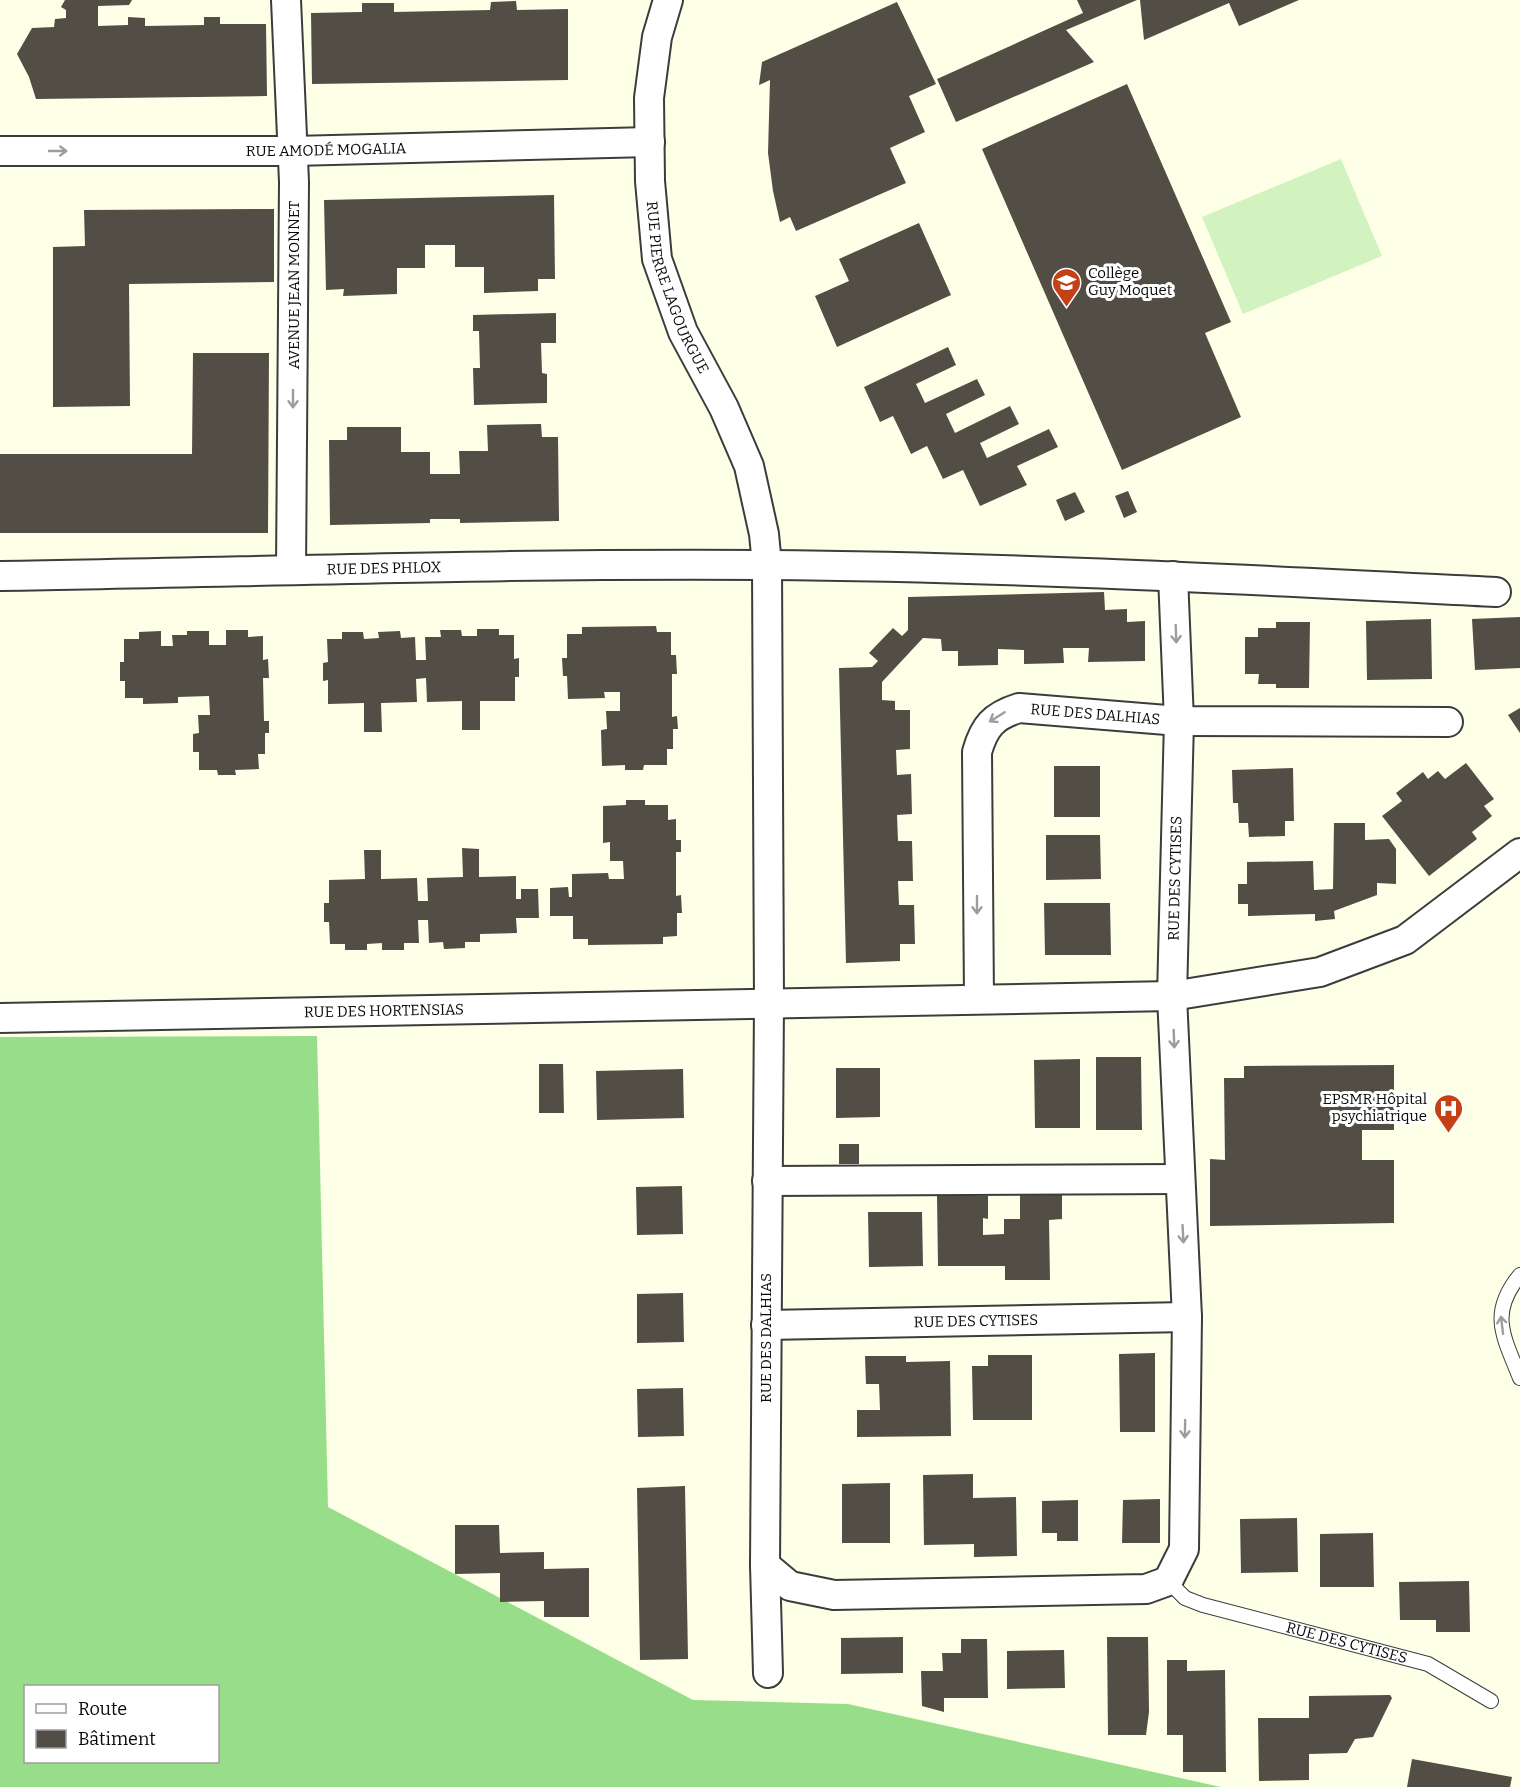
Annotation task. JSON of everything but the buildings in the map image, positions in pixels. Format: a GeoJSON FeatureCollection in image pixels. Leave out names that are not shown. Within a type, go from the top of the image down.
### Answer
{"type":"FeatureCollection","features":[{"type":"Feature","properties":{"kind":"street","name":"AVENUE JEAN MONNET"},"geometry":{"type":"LineString","coordinates":[[286,0],[293,151],[291,570]]}},
{"type":"Feature","properties":{"kind":"street","name":"RUE PIERRE LAGOURGUE"},"geometry":{"type":"LineString","coordinates":[[668,0],[657,37],[648,98],[657,259],[683,332],[723,408],[749,466],[764,534],[767,565]]}},
{"type":"Feature","properties":{"kind":"street","name":"RUE AMODÉ MOGALIA"},"geometry":{"type":"LineString","coordinates":[[0,151],[293,151],[650,142]]}},
{"type":"Feature","properties":{"kind":"street","name":"RUE DES PHLOX"},"geometry":{"type":"LineString","coordinates":[[0,576],[291,570],[767,565],[1173,576],[1496,592]]}},
{"type":"Feature","properties":{"kind":"street","name":"RUE DES DALHIAS"},"geometry":{"type":"LineString","coordinates":[[767,565],[769,1003],[765,1565],[768,1673]]}},
{"type":"Feature","properties":{"kind":"street","name":"RUE DES CYTISES"},"geometry":{"type":"LineString","coordinates":[[1168,1581],[1184,1550],[1187,1317],[1172,996],[1179,720],[1173,576]]}},
{"type":"Feature","properties":{"kind":"street","name":"RUE DES DALHIAS"},"geometry":{"type":"LineString","coordinates":[[979,999],[977,752],[989,723],[1004,712],[1018,708],[1179,720],[1448,722]]}},
{"type":"Feature","properties":{"kind":"street"},"geometry":{"type":"LineString","coordinates":[[769,1003],[1172,996],[1320,972],[1405,940],[1520,853]]}},
{"type":"Feature","properties":{"kind":"street","name":"RUE DES HORTENSIAS"},"geometry":{"type":"LineString","coordinates":[[0,1018],[769,1003]]}},
{"type":"Feature","properties":{"kind":"street"},"geometry":{"type":"LineString","coordinates":[[767,1181],[1180,1179]]}},
{"type":"Feature","properties":{"kind":"street","name":"RUE DES CYTISES"},"geometry":{"type":"LineString","coordinates":[[766,1324],[1187,1317]]}},
{"type":"Feature","properties":{"kind":"street"},"geometry":{"type":"LineString","coordinates":[[765,1565],[790,1586],[834,1595],[1146,1589],[1168,1581]]}},
{"type":"Feature","properties":{"kind":"lane"},"geometry":{"type":"LineString","coordinates":[[1520,1275],[1506,1296],[1500,1313],[1500,1330],[1520,1378]]}},
{"type":"Feature","properties":{"kind":"lane","name":"RUE DES CYTISES"},"geometry":{"type":"LineString","coordinates":[[1168,1581],[1185,1598],[1203,1605],[1428,1664],[1491,1701]]}},
{"type":"Feature","properties":{"kind":"green space"},"geometry":{"type":"Polygon","coordinates":[[[1341,159],[1382,256],[1243,314],[1202,217],[1341,159]]]}},
{"type":"Feature","properties":{"kind":"green space"},"geometry":{"type":"Polygon","coordinates":[[[317,1036],[328,1507],[693,1700],[848,1704],[1221,1787],[0,1787],[0,1037],[317,1036]]]}},
{"type":"Feature","properties":{"kind":"place","name":"Collège Guy Moquet"},"geometry":{"type":"Point","coordinates":[1067,308]}},
{"type":"Feature","properties":{"kind":"place","name":"EPSMR Hôpital psychiatrique"},"geometry":{"type":"Point","coordinates":[1448,1134]}}]}
